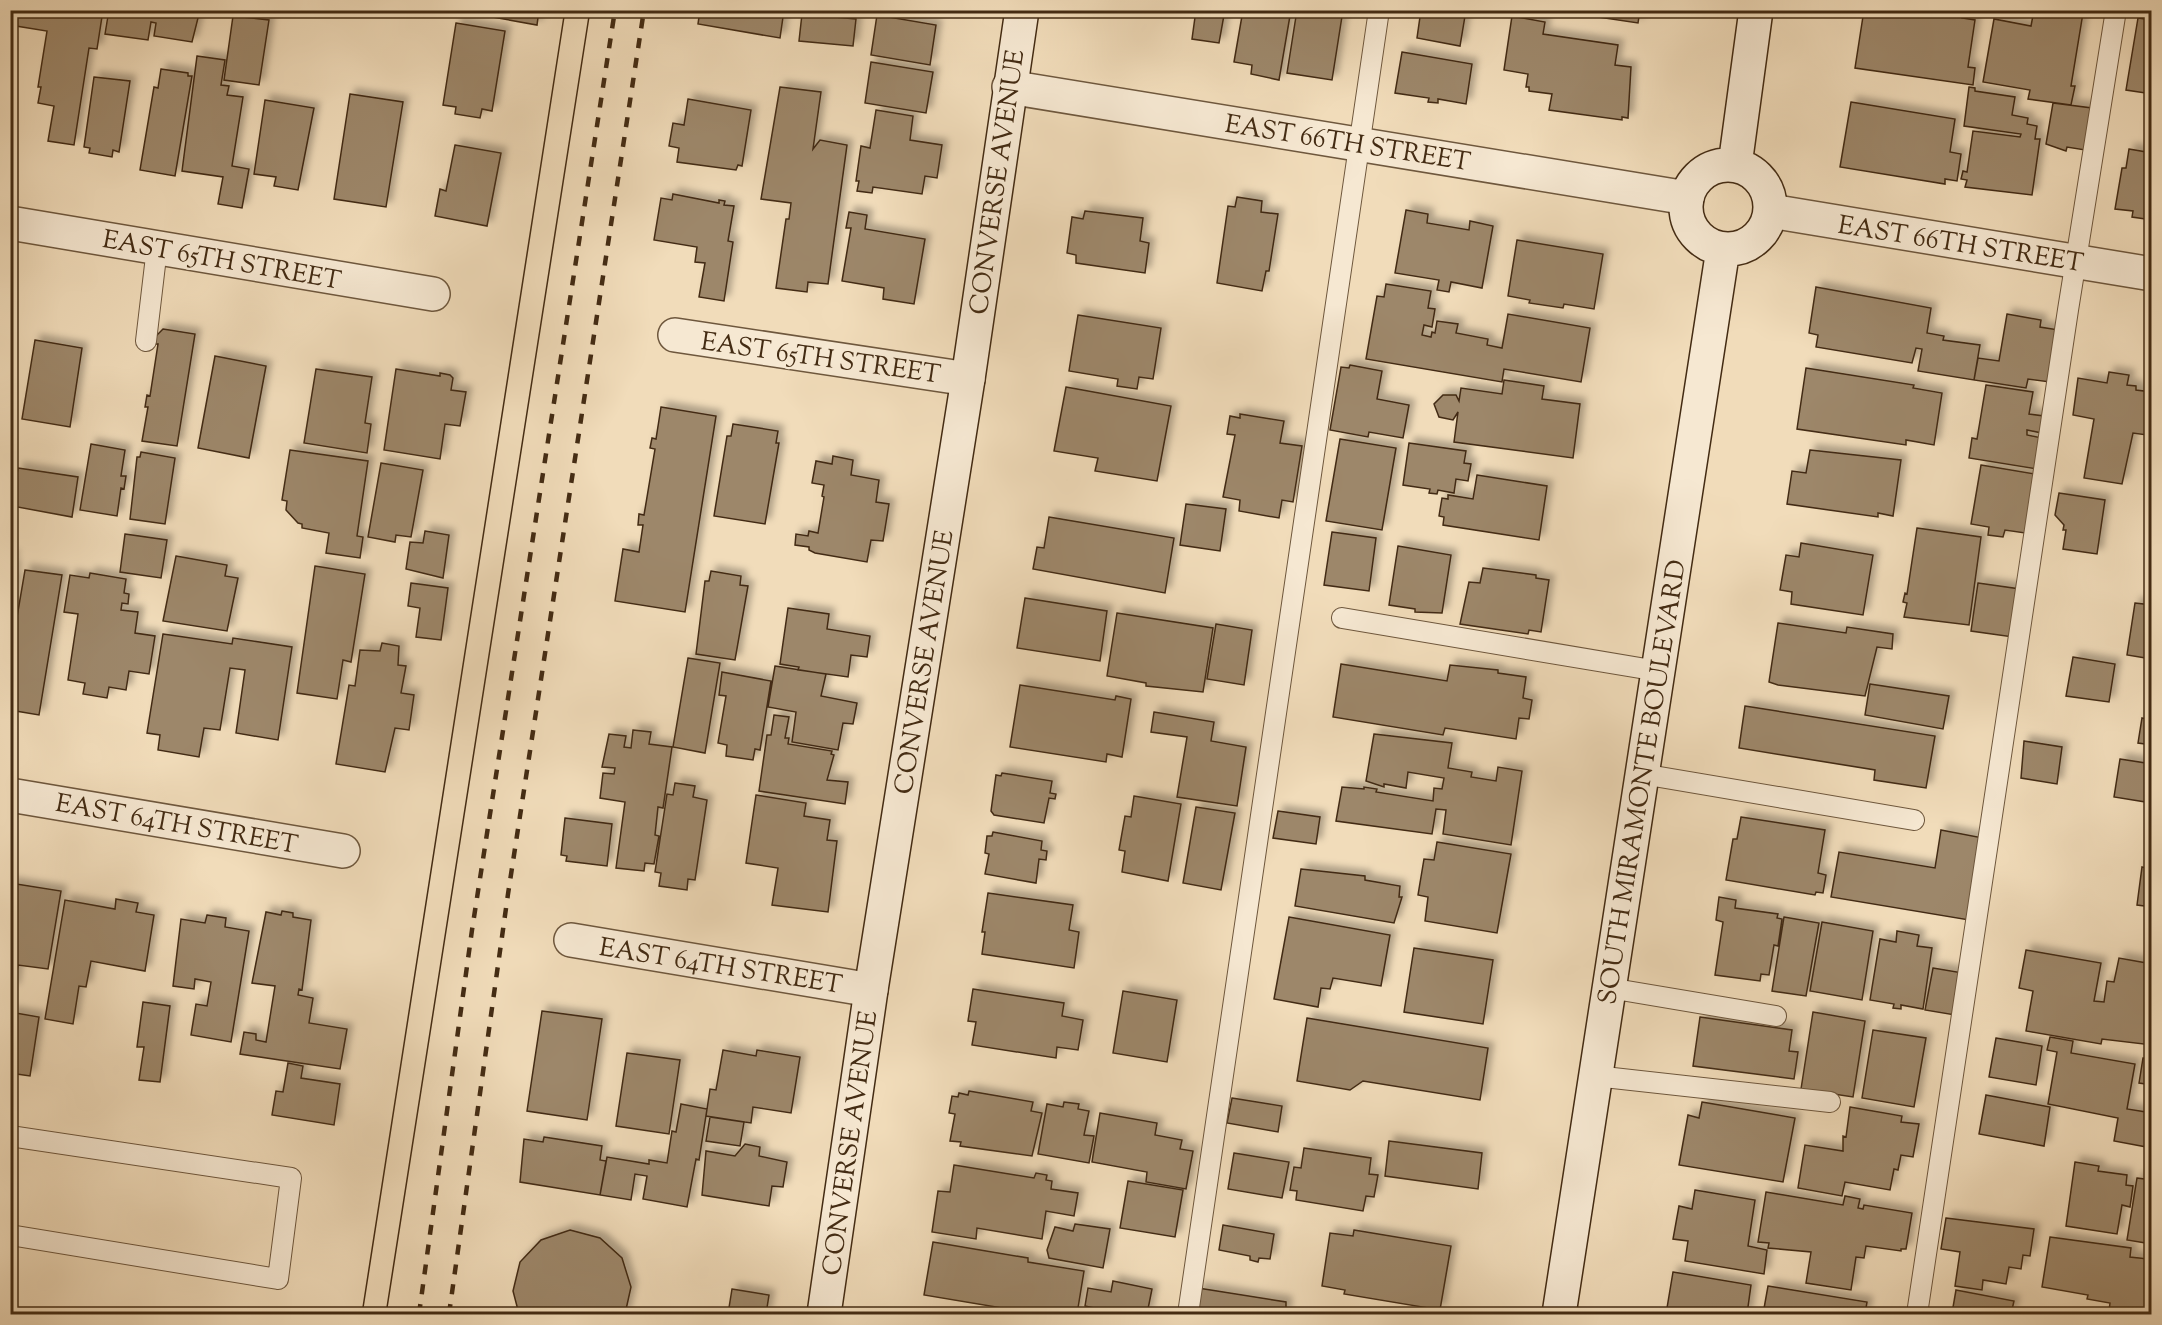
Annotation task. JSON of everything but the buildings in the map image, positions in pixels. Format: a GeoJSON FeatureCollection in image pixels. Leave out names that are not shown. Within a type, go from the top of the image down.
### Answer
{"type":"FeatureCollection","features":[{"type":"Feature","properties":{"kind":"street","name":"CONVERSE AVENUE"},"geometry":{"type":"LineString","coordinates":[[824,1314],[871,990],[968,379],[1022,10]]}},
{"type":"Feature","properties":{"kind":"street"},"geometry":{"type":"LineString","coordinates":[[1735,165],[1755,10]]}},
{"type":"Feature","properties":{"kind":"street","name":"EAST 66TH STREET"},"geometry":{"type":"LineString","coordinates":[[1009,87],[1687,198]]}},
{"type":"Feature","properties":{"kind":"street"},"geometry":{"type":"LineString","coordinates":[[1735,165],[1758,176],[1770,199],[1770,212],[1760,236],[1743,246],[1723,249],[1709,245],[1698,237],[1688,218],[1687,198],[1691,186],[1710,168],[1735,165]]}},
{"type":"Feature","properties":{"kind":"street","name":"EAST 66TH STREET"},"geometry":{"type":"LineString","coordinates":[[1770,212],[2151,274]]}},
{"type":"Feature","properties":{"kind":"street","name":"EAST 65TH STREET"},"geometry":{"type":"LineString","coordinates":[[10,223],[433,294]]}},
{"type":"Feature","properties":{"kind":"street","name":"SOUTH MIRAMONTE BOULEVARD"},"geometry":{"type":"LineString","coordinates":[[1558,1314],[1723,249]]}},
{"type":"Feature","properties":{"kind":"street","name":"EAST 65TH STREET"},"geometry":{"type":"LineString","coordinates":[[675,335],[968,379]]}},
{"type":"Feature","properties":{"kind":"street","name":"EAST 64TH STREET"},"geometry":{"type":"LineString","coordinates":[[10,795],[343,851]]}},
{"type":"Feature","properties":{"kind":"street","name":"EAST 64TH STREET"},"geometry":{"type":"LineString","coordinates":[[571,940],[871,990]]}},
{"type":"Feature","properties":{"kind":"lane"},"geometry":{"type":"LineString","coordinates":[[1188,1314],[1379,10]]}},
{"type":"Feature","properties":{"kind":"lane"},"geometry":{"type":"LineString","coordinates":[[1917,1314],[2075,262],[2116,10]]}},
{"type":"Feature","properties":{"kind":"lane"},"geometry":{"type":"LineString","coordinates":[[146,341],[158,248]]}},
{"type":"Feature","properties":{"kind":"lane"},"geometry":{"type":"LineString","coordinates":[[1342,618],[1658,671]]}},
{"type":"Feature","properties":{"kind":"lane"},"geometry":{"type":"LineString","coordinates":[[1642,774],[1914,820]]}},
{"type":"Feature","properties":{"kind":"lane"},"geometry":{"type":"LineString","coordinates":[[1608,988],[1776,1016]]}},
{"type":"Feature","properties":{"kind":"lane"},"geometry":{"type":"LineString","coordinates":[[1595,1076],[1830,1102]]}},
{"type":"Feature","properties":{"kind":"lane"},"geometry":{"type":"LineString","coordinates":[[10,1136],[291,1178],[278,1279],[10,1235]]}},
{"type":"Feature","properties":{"kind":"tram line"},"geometry":{"type":"LineString","coordinates":[[362,1314],[565,10]]}},
{"type":"Feature","properties":{"kind":"tram line"},"geometry":{"type":"LineString","coordinates":[[386,1314],[590,10]]}},
{"type":"Feature","properties":{"kind":"railway"},"geometry":{"type":"LineString","coordinates":[[419,1314],[472,930],[615,10]]}},
{"type":"Feature","properties":{"kind":"railway"},"geometry":{"type":"LineString","coordinates":[[449,1314],[508,894],[644,10]]}}]}
